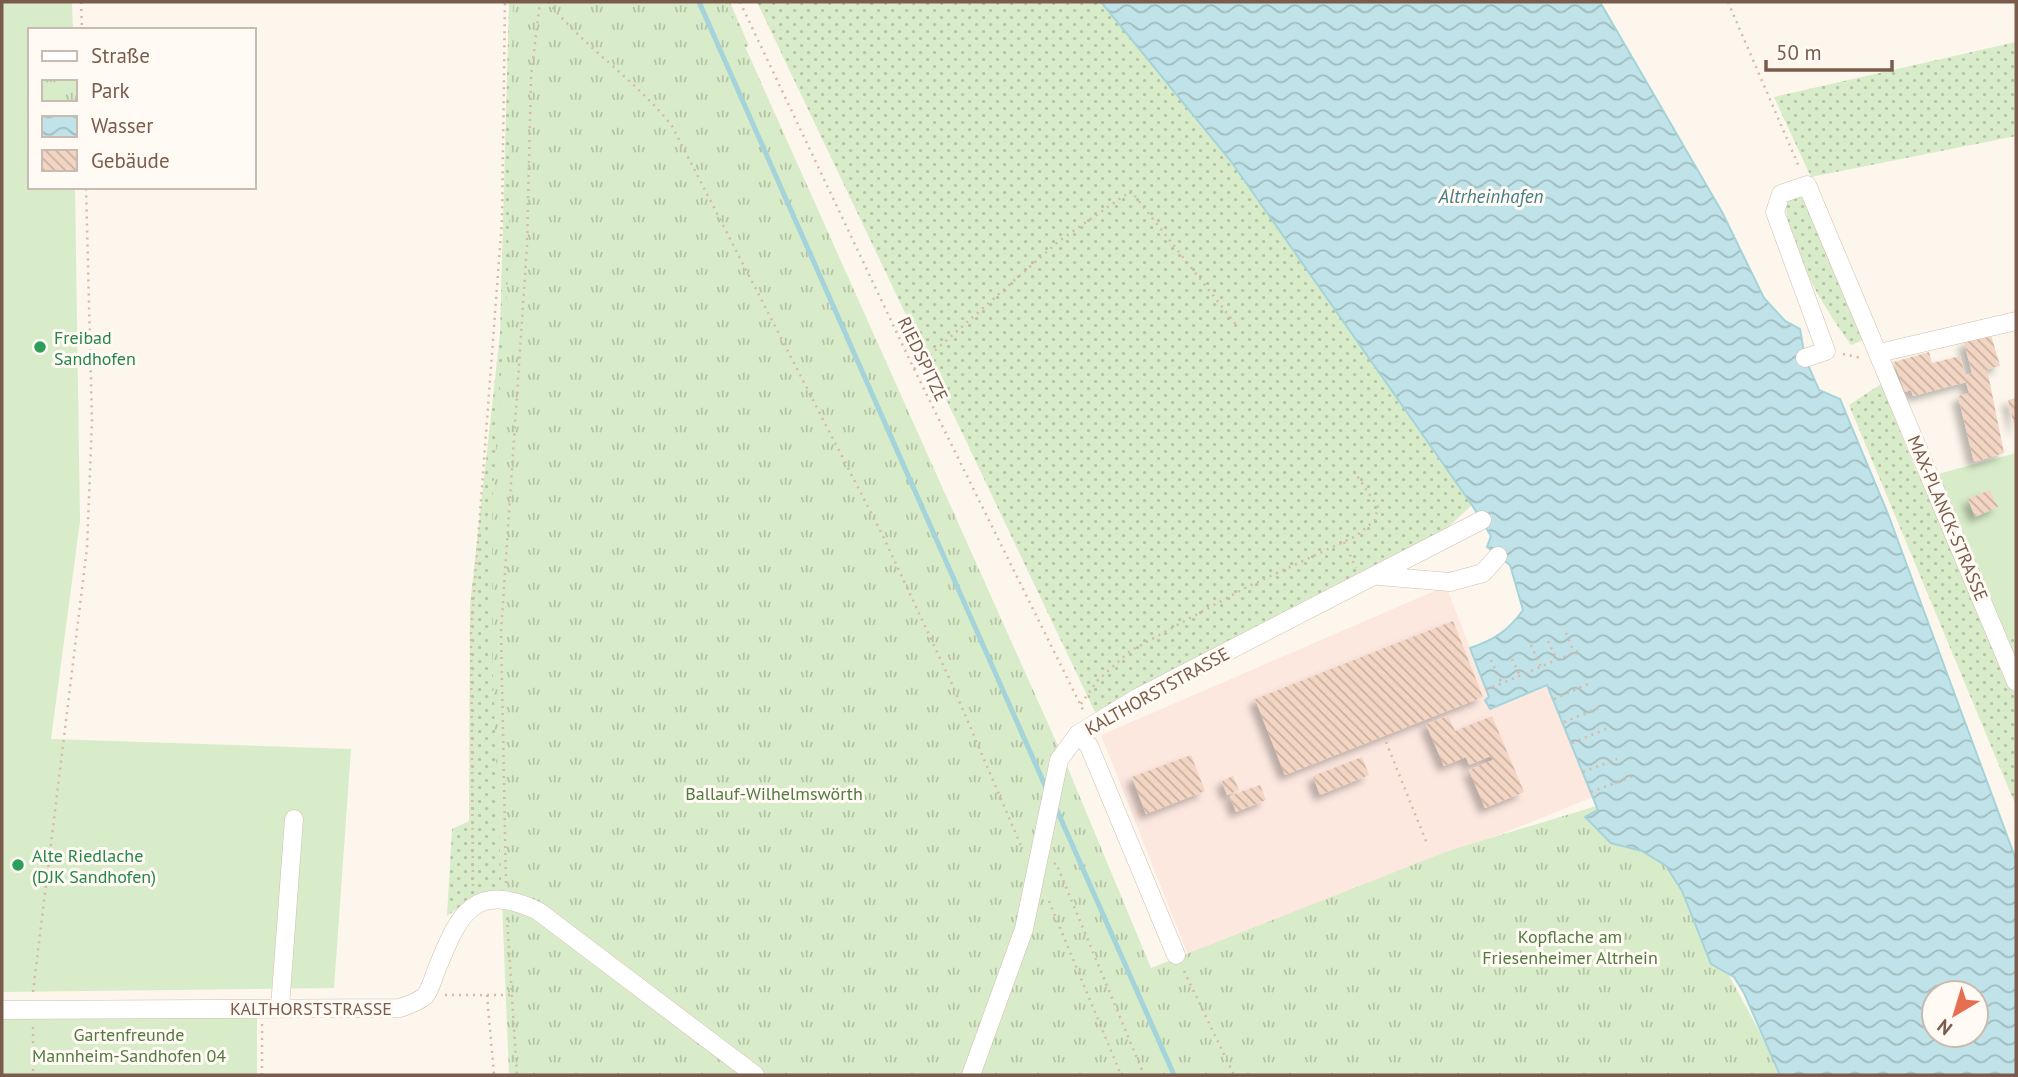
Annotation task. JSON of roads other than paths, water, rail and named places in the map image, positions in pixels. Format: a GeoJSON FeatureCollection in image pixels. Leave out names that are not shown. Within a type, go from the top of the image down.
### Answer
{"type":"FeatureCollection","features":[{"type":"Feature","properties":{"kind":"street","name":"MAX-PLANCK-STRASSE"},"geometry":{"type":"LineString","coordinates":[[1805,358],[1826,351],[1775,212],[1781,194],[1807,185],[2016,682]]}},
{"type":"Feature","properties":{"kind":"street"},"geometry":{"type":"LineString","coordinates":[[1879,353],[2016,321]]}},
{"type":"Feature","properties":{"kind":"street","name":"KALTHORSTSTRASSE"},"geometry":{"type":"LineString","coordinates":[[971,1075],[1024,929],[1059,760],[1084,729],[1482,520]]}},
{"type":"Feature","properties":{"kind":"street"},"geometry":{"type":"LineString","coordinates":[[1371,579],[1450,582],[1483,573],[1498,556]]}},
{"type":"Feature","properties":{"kind":"street"},"geometry":{"type":"LineString","coordinates":[[1084,729],[1176,955]]}},
{"type":"Feature","properties":{"kind":"street"},"geometry":{"type":"LineString","coordinates":[[271,1007],[294,819]]}},
{"type":"Feature","properties":{"kind":"street","name":"KALTHORSTSTRASSE"},"geometry":{"type":"LineString","coordinates":[[2,1010],[400,1008],[414,1004],[426,994],[457,921],[473,905],[506,900],[538,911],[755,1075]]}},
{"type":"Feature","properties":{"kind":"water","name":"Altrheinhafen"},"geometry":{"type":"Polygon","coordinates":[[[1101,2],[1600,2],[1722,212],[1764,298],[1785,321],[1800,329],[1805,358],[1819,390],[1840,399],[1888,514],[2016,860],[2016,1075],[1780,1075],[1744,993],[1734,977],[1711,964],[1682,891],[1666,866],[1642,851],[1611,843],[1585,817],[1598,810],[1547,685],[1490,709],[1485,700],[1489,697],[1470,648],[1500,634],[1523,610],[1510,565],[1487,547],[1491,536],[1230,160],[1101,2]]]}},
{"type":"Feature","properties":{"kind":"waterway"},"geometry":{"type":"LineString","coordinates":[[699,2],[1047,790]]}},
{"type":"Feature","properties":{"kind":"waterway"},"geometry":{"type":"LineString","coordinates":[[1056,808],[1174,1075]]}},
{"type":"Feature","properties":{"kind":"place","name":"Freibad Sandhofen"},"geometry":{"type":"Point","coordinates":[40,347]}},
{"type":"Feature","properties":{"kind":"place","name":"Alte Riedlache (DJK Sandhofen)"},"geometry":{"type":"Point","coordinates":[18,865]}},
{"type":"Feature","properties":{"kind":"park label","name":"Ballauf-Wilhelmswörth"},"geometry":{"type":"Point","coordinates":[774,793]}},
{"type":"Feature","properties":{"kind":"park label","name":"Kopflache am Friesenheimer Altrhein"},"geometry":{"type":"Point","coordinates":[1570,946]}},
{"type":"Feature","properties":{"kind":"park label","name":"Gartenfreunde Mannheim-Sandhofen 04"},"geometry":{"type":"Point","coordinates":[129,1044]}}]}
